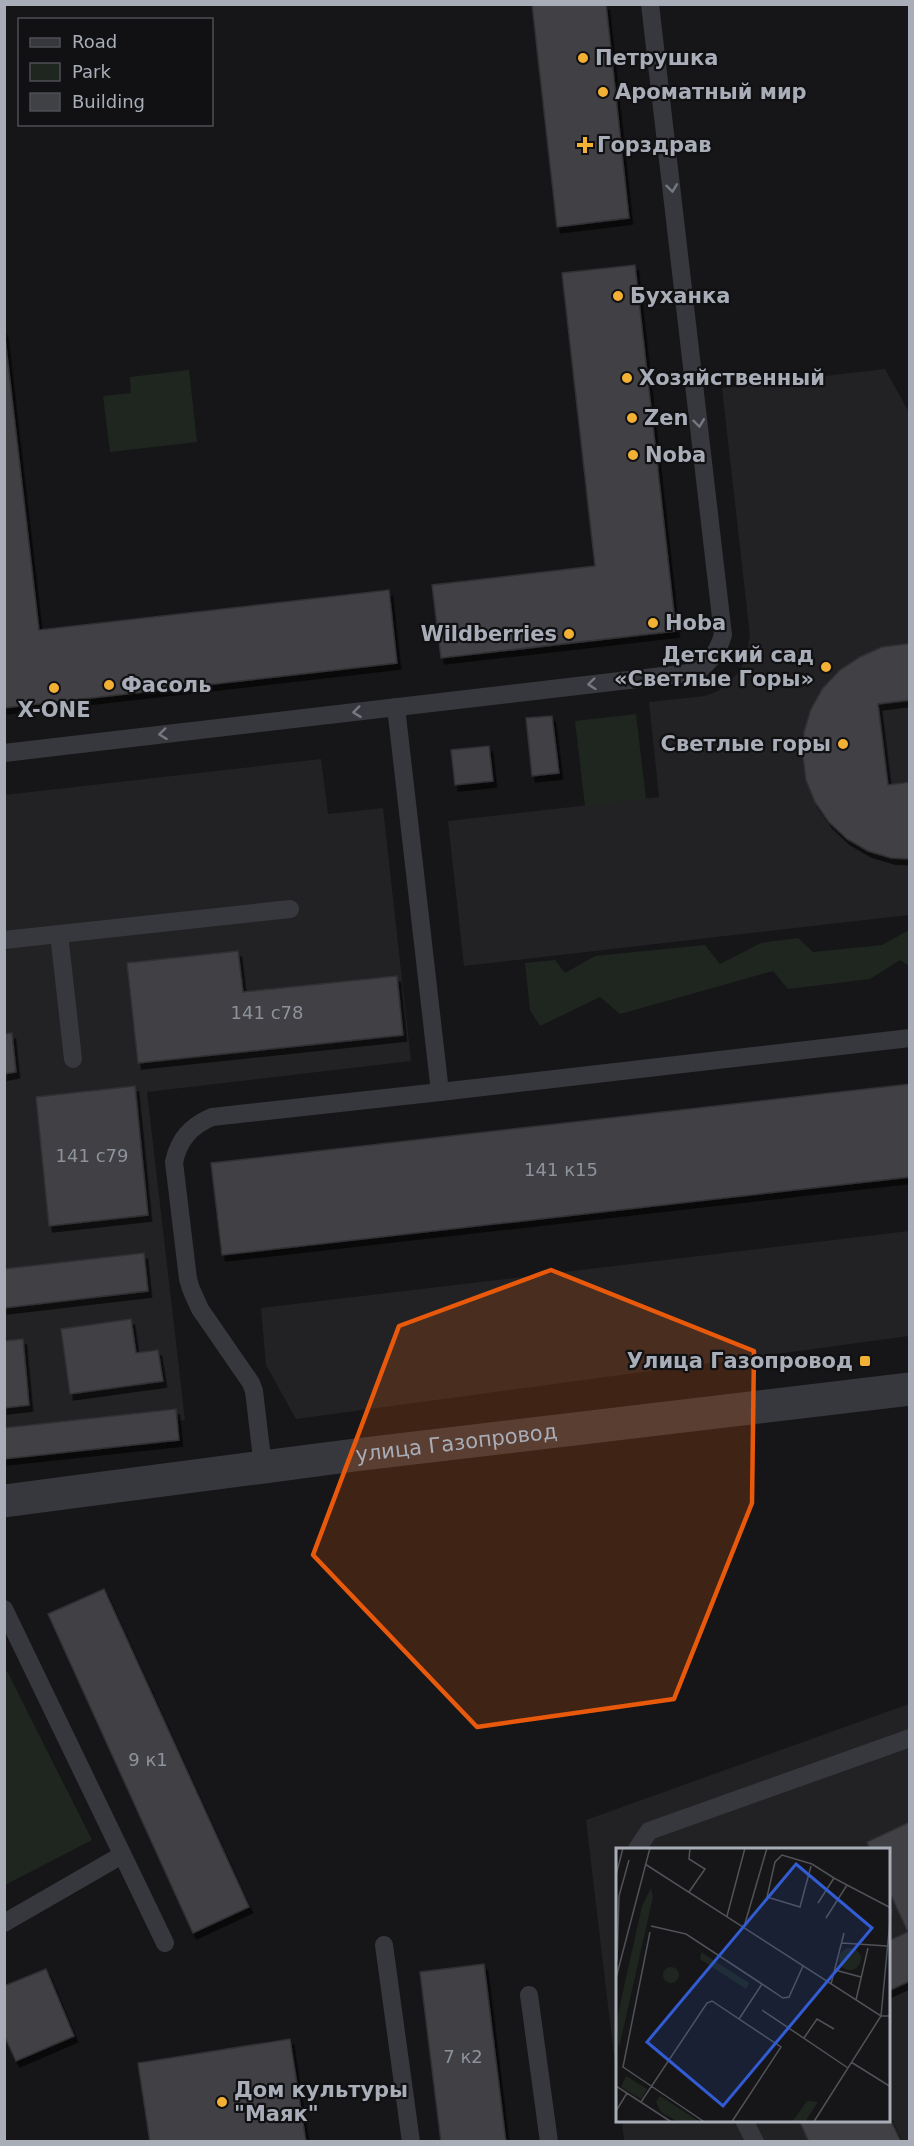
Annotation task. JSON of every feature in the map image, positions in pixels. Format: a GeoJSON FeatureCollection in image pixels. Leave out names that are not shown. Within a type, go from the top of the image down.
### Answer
{"type":"FeatureCollection","features":[{"type":"Feature","properties":{"kind":"street","name":"улица Газопровод"},"geometry":{"type":"LineString","coordinates":[[4,1501],[263,1467],[909,1389]]}},
{"type":"Feature","properties":{"kind":"lane"},"geometry":{"type":"LineString","coordinates":[[4,753],[697,672],[710,660],[723,635],[650,4]]}},
{"type":"Feature","properties":{"kind":"lane"},"geometry":{"type":"LineString","coordinates":[[396,707],[440,1092]]}},
{"type":"Feature","properties":{"kind":"lane"},"geometry":{"type":"LineString","coordinates":[[4,940],[290,909]]}},
{"type":"Feature","properties":{"kind":"lane"},"geometry":{"type":"LineString","coordinates":[[59,934],[73,1059]]}},
{"type":"Feature","properties":{"kind":"lane"},"geometry":{"type":"LineString","coordinates":[[263,1467],[254,1390],[200,1309],[188,1279],[174,1162],[180,1143],[192,1127],[212,1117],[909,1038]]}},
{"type":"Feature","properties":{"kind":"lane"},"geometry":{"type":"LineString","coordinates":[[4,1609],[9,1629],[165,1943]]}},
{"type":"Feature","properties":{"kind":"lane"},"geometry":{"type":"LineString","coordinates":[[638,1848],[649,1832],[909,1738]]}},
{"type":"Feature","properties":{"kind":"lane"},"geometry":{"type":"LineString","coordinates":[[4,1923],[122,1855]]}},
{"type":"Feature","properties":{"kind":"lane"},"geometry":{"type":"LineString","coordinates":[[384,1945],[411,2142]]}},
{"type":"Feature","properties":{"kind":"lane"},"geometry":{"type":"LineString","coordinates":[[529,1995],[549,2142]]}},
{"type":"Feature","properties":{"kind":"lane"},"geometry":{"type":"LineString","coordinates":[[745,2122],[755,2142]]}},
{"type":"Feature","properties":{"kind":"highlighted area"},"geometry":{"type":"Polygon","coordinates":[[[551,1270],[754,1351],[752,1503],[674,1699],[477,1727],[313,1555],[399,1326],[551,1270]]]}},
{"type":"Feature","properties":{"kind":"shaded area","name":"Детский сад «Светлые Горы»"},"geometry":{"type":"Polygon","coordinates":[[[885,369],[910,414],[909,915],[464,966],[448,821],[659,797],[649,702],[705,696],[718,691],[738,673],[745,660],[750,636],[722,388],[885,369]]]}},
{"type":"Feature","properties":{"kind":"shaded area"},"geometry":{"type":"Polygon","coordinates":[[[321,759],[328,814],[383,808],[411,1061],[147,1092],[185,1420],[5,1441],[4,795],[321,759]]]}},
{"type":"Feature","properties":{"kind":"shaded area"},"geometry":{"type":"Polygon","coordinates":[[[909,1231],[909,1336],[296,1419],[266,1365],[261,1308],[909,1231]]]}},
{"type":"Feature","properties":{"kind":"shaded area"},"geometry":{"type":"Polygon","coordinates":[[[909,1704],[909,2141],[624,2141],[622,2122],[890,2122],[890,1848],[616,1848],[616,2073],[586,1820],[909,1704]]]}},
{"type":"Feature","properties":{"kind":"green space"},"geometry":{"type":"Polygon","coordinates":[[[189,370],[197,442],[110,452],[103,396],[131,393],[130,377],[189,370]]]}},
{"type":"Feature","properties":{"kind":"green space"},"geometry":{"type":"Polygon","coordinates":[[[636,714],[646,799],[585,806],[575,721],[636,714]]]}},
{"type":"Feature","properties":{"kind":"green space"},"geometry":{"type":"Polygon","coordinates":[[[909,930],[909,966],[900,960],[870,979],[788,989],[773,971],[620,1014],[600,997],[540,1026],[530,1010],[525,963],[555,960],[565,973],[595,956],[705,945],[720,964],[761,943],[798,938],[813,952],[882,945],[909,930]]]}},
{"type":"Feature","properties":{"kind":"green space"},"geometry":{"type":"Polygon","coordinates":[[[7,1671],[92,1840],[5,1885],[4,1673],[7,1671]]]}},
{"type":"Feature","properties":{"kind":"building"},"geometry":{"type":"Polygon","coordinates":[[[532,4],[606,4],[629,218],[557,227],[532,4]]]}},
{"type":"Feature","properties":{"kind":"building"},"geometry":{"type":"Polygon","coordinates":[[[635,265],[676,631],[441,658],[432,585],[595,566],[562,273],[635,265]]]}},
{"type":"Feature","properties":{"kind":"building"},"geometry":{"type":"Polygon","coordinates":[[[4,329],[39,630],[389,590],[397,663],[4,708],[4,329]]]}},
{"type":"Feature","properties":{"kind":"building","name":"Светлые горы"},"geometry":{"type":"Polygon","coordinates":[[[910,644],[910,700],[878,704],[888,785],[910,782],[910,859],[891,858],[868,851],[847,839],[829,822],[815,802],[806,780],[803,756],[804,732],[811,709],[823,688],[840,670],[882,647],[910,644]]]}},
{"type":"Feature","properties":{"kind":"building"},"geometry":{"type":"Polygon","coordinates":[[[552,716],[559,773],[532,776],[526,718],[552,716]]]}},
{"type":"Feature","properties":{"kind":"building"},"geometry":{"type":"Polygon","coordinates":[[[489,746],[493,781],[455,785],[451,750],[489,746]]]}},
{"type":"Feature","properties":{"kind":"building"},"geometry":{"type":"Polygon","coordinates":[[[238,951],[243,992],[397,976],[403,1035],[138,1063],[127,963],[238,951]]]}},
{"type":"Feature","properties":{"kind":"building"},"geometry":{"type":"Polygon","coordinates":[[[12,1033],[16,1072],[4,1074],[4,1034],[12,1033]]]}},
{"type":"Feature","properties":{"kind":"building"},"geometry":{"type":"Polygon","coordinates":[[[910,1084],[910,1177],[222,1255],[211,1163],[910,1084]]]}},
{"type":"Feature","properties":{"kind":"building"},"geometry":{"type":"Polygon","coordinates":[[[135,1086],[148,1215],[49,1226],[36,1097],[135,1086]]]}},
{"type":"Feature","properties":{"kind":"building"},"geometry":{"type":"Polygon","coordinates":[[[144,1253],[148,1291],[4,1308],[4,1269],[144,1253]]]}},
{"type":"Feature","properties":{"kind":"building"},"geometry":{"type":"Polygon","coordinates":[[[131,1319],[136,1353],[158,1350],[163,1381],[70,1394],[61,1329],[131,1319]]]}},
{"type":"Feature","properties":{"kind":"building"},"geometry":{"type":"Polygon","coordinates":[[[23,1339],[29,1405],[4,1408],[4,1341],[23,1339]]]}},
{"type":"Feature","properties":{"kind":"building"},"geometry":{"type":"Polygon","coordinates":[[[176,1409],[179,1440],[4,1459],[4,1428],[176,1409]]]}},
{"type":"Feature","properties":{"kind":"building"},"geometry":{"type":"Polygon","coordinates":[[[104,1589],[249,1907],[193,1933],[48,1614],[104,1589]]]}},
{"type":"Feature","properties":{"kind":"building"},"geometry":{"type":"Polygon","coordinates":[[[910,1822],[910,1981],[890,1990],[890,1940],[908,1932],[890,1893],[890,1848],[870,1848],[867,1842],[910,1822]]]}},
{"type":"Feature","properties":{"kind":"building"},"geometry":{"type":"Polygon","coordinates":[[[484,1964],[506,2142],[441,2142],[420,1972],[484,1964]]]}},
{"type":"Feature","properties":{"kind":"building"},"geometry":{"type":"Polygon","coordinates":[[[46,1969],[74,2036],[16,2061],[4,2035],[4,1986],[46,1969]]]}},
{"type":"Feature","properties":{"kind":"building","name":"Дом культуры \"Маяк\""},"geometry":{"type":"Polygon","coordinates":[[[290,2039],[306,2142],[150,2142],[138,2063],[290,2039]]]}},
{"type":"Feature","properties":{"kind":"building"},"geometry":{"type":"Polygon","coordinates":[[[890,2119],[901,2142],[809,2142],[800,2122],[890,2122],[890,2119]]]}},
{"type":"Feature","properties":{"kind":"place","name":"Петрушка"},"geometry":{"type":"Point","coordinates":[583,58]}},
{"type":"Feature","properties":{"kind":"place","name":"Ароматный мир"},"geometry":{"type":"Point","coordinates":[603,92]}},
{"type":"Feature","properties":{"kind":"place","name":"Горздрав"},"geometry":{"type":"Point","coordinates":[585,145]}},
{"type":"Feature","properties":{"kind":"place","name":"Буханка"},"geometry":{"type":"Point","coordinates":[618,296]}},
{"type":"Feature","properties":{"kind":"place","name":"Хозяйственный"},"geometry":{"type":"Point","coordinates":[627,378]}},
{"type":"Feature","properties":{"kind":"place","name":"Zen"},"geometry":{"type":"Point","coordinates":[632,418]}},
{"type":"Feature","properties":{"kind":"place","name":"Noba"},"geometry":{"type":"Point","coordinates":[633,455]}},
{"type":"Feature","properties":{"kind":"place","name":"Hoba"},"geometry":{"type":"Point","coordinates":[653,623]}},
{"type":"Feature","properties":{"kind":"place","name":"Wildberries"},"geometry":{"type":"Point","coordinates":[569,634]}},
{"type":"Feature","properties":{"kind":"place","name":"Детский сад «Светлые Горы»"},"geometry":{"type":"Point","coordinates":[826,667]}},
{"type":"Feature","properties":{"kind":"place","name":"Фасоль"},"geometry":{"type":"Point","coordinates":[109,685]}},
{"type":"Feature","properties":{"kind":"place","name":"X-ONE"},"geometry":{"type":"Point","coordinates":[54,688]}},
{"type":"Feature","properties":{"kind":"place","name":"Светлые горы"},"geometry":{"type":"Point","coordinates":[843,744]}},
{"type":"Feature","properties":{"kind":"place","name":"Улица Газопровод"},"geometry":{"type":"Point","coordinates":[865,1361]}},
{"type":"Feature","properties":{"kind":"place","name":"Дом культуры \"Маяк\""},"geometry":{"type":"Point","coordinates":[222,2102]}}]}
